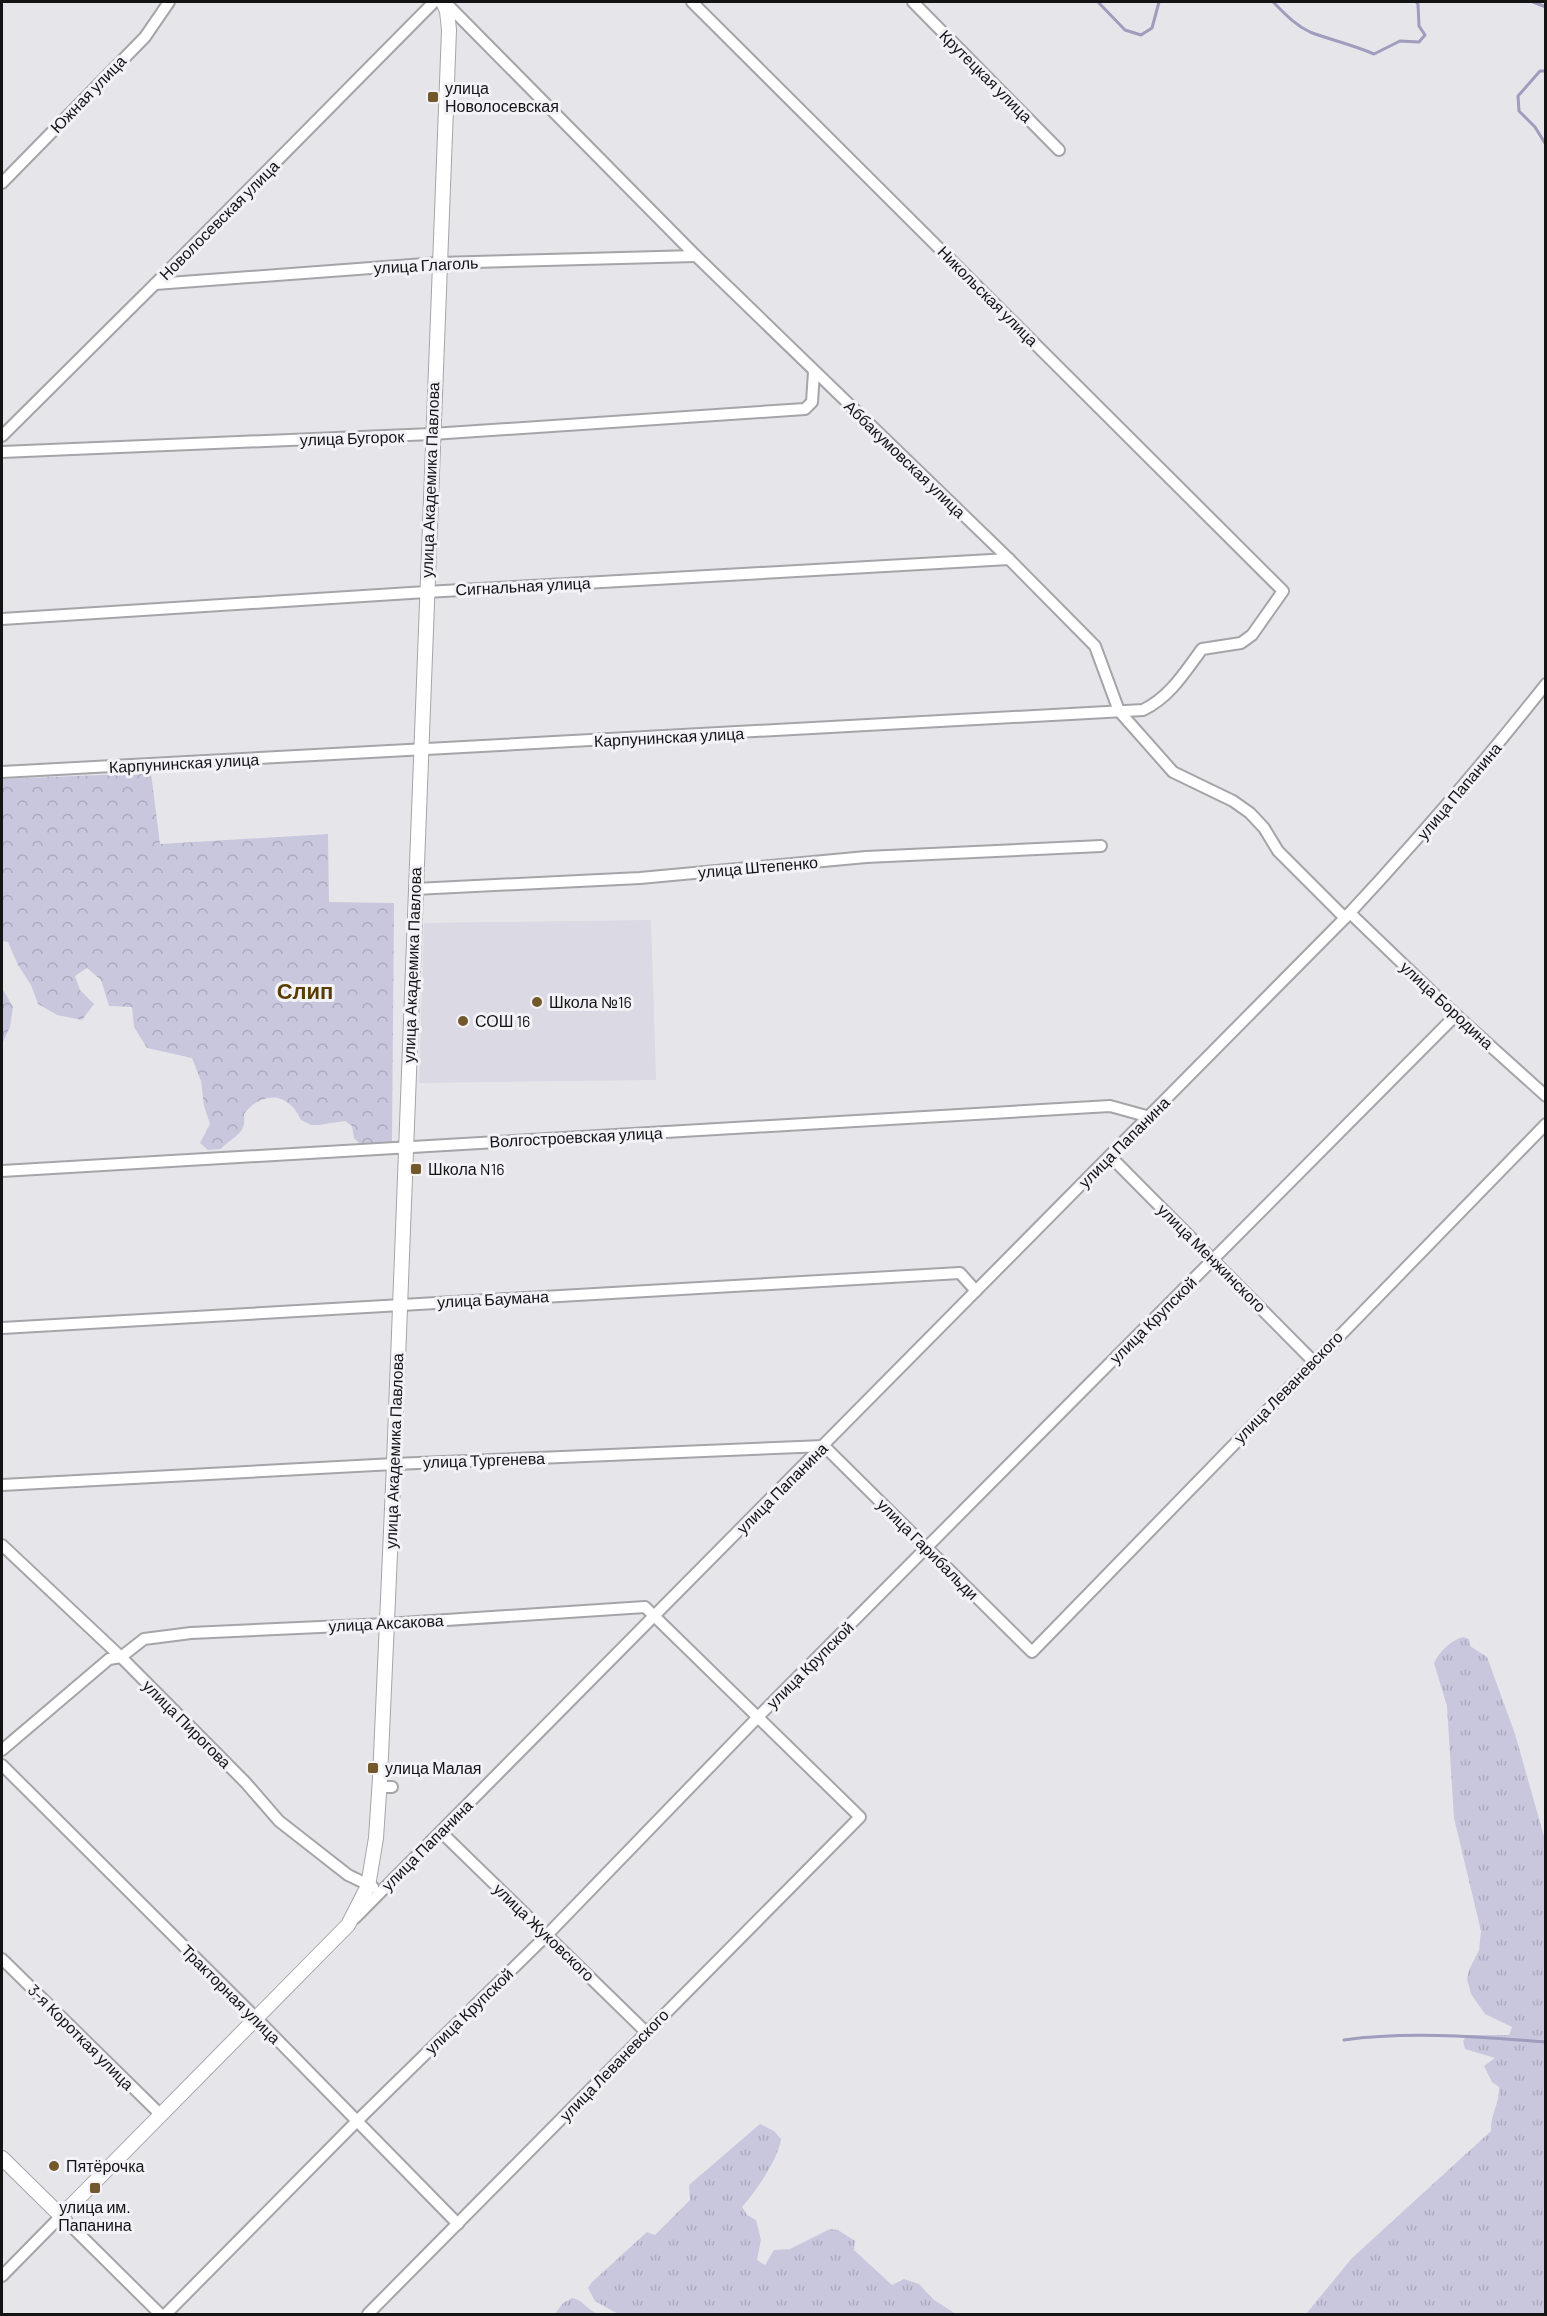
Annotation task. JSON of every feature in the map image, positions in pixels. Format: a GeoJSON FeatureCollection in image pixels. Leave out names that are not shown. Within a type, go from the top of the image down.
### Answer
{"type":"FeatureCollection","features":[{"type":"Feature","properties":{"kind":"street","name":"Южная улица"},"geometry":{"type":"LineString","coordinates":[[2,183],[145,36],[169,2]]}},
{"type":"Feature","properties":{"kind":"street","name":"Новолосевская улица"},"geometry":{"type":"LineString","coordinates":[[2,436],[156,284],[434,2]]}},
{"type":"Feature","properties":{"kind":"street","name":"Аббакумовская улица"},"geometry":{"type":"LineString","coordinates":[[444,2],[696,256],[1010,559],[1095,646],[1119,711],[1173,772],[1233,801],[1250,813],[1264,828],[1278,851],[1348,916]]}},
{"type":"Feature","properties":{"kind":"street","name":"улица Академика Павлова"},"geometry":{"type":"LineString","coordinates":[[348,1925],[368,1886],[386,1787],[386,1624],[449,30],[444,2]]}},
{"type":"Feature","properties":{"kind":"street","name":"Никольская улица"},"geometry":{"type":"LineString","coordinates":[[692,2],[1283,591]]}},
{"type":"Feature","properties":{"kind":"street","name":"Крутецкая улица"},"geometry":{"type":"LineString","coordinates":[[913,2],[1059,150]]}},
{"type":"Feature","properties":{"kind":"street","name":"улица Глаголь"},"geometry":{"type":"LineString","coordinates":[[156,284],[438,263],[696,256]]}},
{"type":"Feature","properties":{"kind":"street","name":"улица Бугорок"},"geometry":{"type":"LineString","coordinates":[[2,452],[432,434],[805,410],[812,402],[814,372]]}},
{"type":"Feature","properties":{"kind":"street","name":"Сигнальная улица"},"geometry":{"type":"LineString","coordinates":[[2,619],[1010,559]]}},
{"type":"Feature","properties":{"kind":"street","name":"Карпунинская улица"},"geometry":{"type":"LineString","coordinates":[[2,772],[1143,710],[1157,703],[1170,691],[1202,649],[1241,643],[1252,635],[1283,591]]}},
{"type":"Feature","properties":{"kind":"street","name":"улица Папанина"},"geometry":{"type":"LineString","coordinates":[[2,2276],[257,2019],[381,1890],[1348,916],[1504,738],[1545,684]]}},
{"type":"Feature","properties":{"kind":"street","name":"улица Штепенко"},"geometry":{"type":"LineString","coordinates":[[415,889],[640,878],[866,857],[1101,846]]}},
{"type":"Feature","properties":{"kind":"street","name":"улица Бородина"},"geometry":{"type":"LineString","coordinates":[[1348,916],[1545,1096]]}},
{"type":"Feature","properties":{"kind":"street","name":"улица Крупской"},"geometry":{"type":"LineString","coordinates":[[166,2314],[357,2121],[547,1935],[758,1717],[1456,1015]]}},
{"type":"Feature","properties":{"kind":"street","name":"Волгостроевская улица"},"geometry":{"type":"LineString","coordinates":[[2,1170],[1110,1106],[1150,1117]]}},
{"type":"Feature","properties":{"kind":"street","name":"улица Леваневского"},"geometry":{"type":"LineString","coordinates":[[1032,1652],[1545,1124]]}},
{"type":"Feature","properties":{"kind":"street","name":"улица Менжинского"},"geometry":{"type":"LineString","coordinates":[[1110,1156],[1313,1361]]}},
{"type":"Feature","properties":{"kind":"street","name":"улица Баумана"},"geometry":{"type":"LineString","coordinates":[[2,1328],[960,1273],[976,1291]]}},
{"type":"Feature","properties":{"kind":"street","name":"улица Гарибальди"},"geometry":{"type":"LineString","coordinates":[[824,1446],[1032,1652]]}},
{"type":"Feature","properties":{"kind":"street","name":"улица Тургенева"},"geometry":{"type":"LineString","coordinates":[[2,1485],[394,1464],[824,1446]]}},
{"type":"Feature","properties":{"kind":"street","name":"улица Пирогова"},"geometry":{"type":"LineString","coordinates":[[2,1545],[121,1657],[246,1784],[279,1821],[348,1875],[381,1890]]}},
{"type":"Feature","properties":{"kind":"street","name":"улица Аксакова"},"geometry":{"type":"LineString","coordinates":[[2,1750],[109,1659],[121,1657],[144,1639],[191,1633],[386,1624],[645,1607],[655,1615]]}},
{"type":"Feature","properties":{"kind":"street"},"geometry":{"type":"LineString","coordinates":[[655,1615],[758,1717]]}},
{"type":"Feature","properties":{"kind":"street","name":"улица Леваневского"},"geometry":{"type":"LineString","coordinates":[[368,2314],[860,1817],[758,1717]]}},
{"type":"Feature","properties":{"kind":"street","name":"Тракторная улица"},"geometry":{"type":"LineString","coordinates":[[2,1765],[257,2019],[458,2224]]}},
{"type":"Feature","properties":{"kind":"street","name":"улица Жуковского"},"geometry":{"type":"LineString","coordinates":[[441,1832],[646,2032]]}},
{"type":"Feature","properties":{"kind":"street","name":"3-я Короткая улица"},"geometry":{"type":"LineString","coordinates":[[2,1959],[161,2115]]}},
{"type":"Feature","properties":{"kind":"street"},"geometry":{"type":"LineString","coordinates":[[2,2158],[160,2314]]}},
{"type":"Feature","properties":{"kind":"shaded area","name":"Школа №16"},"geometry":{"type":"Polygon","coordinates":[[[651,920],[656,1080],[419,1083],[424,923],[651,920]]]}},
{"type":"Feature","properties":{"kind":"green space"},"geometry":{"type":"Polygon","coordinates":[[[151,773],[160,844],[328,834],[329,902],[394,903],[392,1142],[360,1144],[354,1138],[352,1126],[345,1121],[311,1125],[301,1120],[290,1104],[282,1099],[267,1098],[251,1106],[244,1114],[241,1131],[221,1149],[208,1150],[200,1143],[210,1124],[204,1106],[201,1081],[192,1058],[147,1048],[134,1027],[132,1007],[109,1006],[101,980],[87,968],[75,976],[80,990],[94,1004],[82,1020],[57,1015],[38,1004],[31,985],[18,965],[8,942],[2,941],[2,779],[151,773]]]}},
{"type":"Feature","properties":{"kind":"green space"},"geometry":{"type":"Polygon","coordinates":[[[2,988],[13,1007],[10,1027],[2,1044],[2,988]]]}},
{"type":"Feature","properties":{"kind":"green space"},"geometry":{"type":"Polygon","coordinates":[[[1463,1637],[1469,1639],[1470,1646],[1487,1657],[1515,1734],[1545,1840],[1545,2314],[1306,2314],[1352,2258],[1491,2131],[1499,2087],[1492,2082],[1484,2066],[1495,2058],[1465,2049],[1463,2041],[1467,2035],[1509,2035],[1512,2027],[1485,2014],[1471,1994],[1467,1979],[1479,1950],[1481,1931],[1454,1818],[1447,1706],[1434,1663],[1446,1647],[1463,1637]]]}},
{"type":"Feature","properties":{"kind":"green space"},"geometry":{"type":"Polygon","coordinates":[[[760,2124],[774,2131],[781,2139],[771,2166],[742,2207],[747,2215],[756,2220],[761,2240],[757,2260],[765,2265],[774,2250],[790,2249],[830,2229],[838,2230],[855,2241],[854,2250],[892,2285],[904,2279],[919,2284],[934,2300],[956,2314],[618,2314],[595,2301],[588,2288],[592,2282],[647,2232],[655,2235],[690,2200],[689,2185],[760,2124]]]}},
{"type":"Feature","properties":{"kind":"green space"},"geometry":{"type":"Polygon","coordinates":[[[572,2298],[599,2314],[555,2314],[563,2303],[572,2298]]]}},
{"type":"Feature","properties":{"kind":"waterway"},"geometry":{"type":"LineString","coordinates":[[1098,2],[1125,30],[1141,35],[1152,28],[1159,2]]}},
{"type":"Feature","properties":{"kind":"waterway"},"geometry":{"type":"LineString","coordinates":[[1273,2],[1310,32],[1374,54],[1400,41],[1419,42],[1425,35],[1419,26],[1416,2]]}},
{"type":"Feature","properties":{"kind":"waterway"},"geometry":{"type":"LineString","coordinates":[[1533,2],[1546,7]]}},
{"type":"Feature","properties":{"kind":"waterway"},"geometry":{"type":"LineString","coordinates":[[1546,71],[1540,71],[1518,96],[1519,111],[1535,127],[1546,145]]}},
{"type":"Feature","properties":{"kind":"waterway"},"geometry":{"type":"LineString","coordinates":[[1344,2040],[1419,2035],[1546,2042]]}},
{"type":"Feature","properties":{"kind":"place","name":"улица Новолосевская"},"geometry":{"type":"Point","coordinates":[433,97]}},
{"type":"Feature","properties":{"kind":"place","name":"Школа №16"},"geometry":{"type":"Point","coordinates":[537,1002]}},
{"type":"Feature","properties":{"kind":"place","name":"СОШ 16"},"geometry":{"type":"Point","coordinates":[463,1021]}},
{"type":"Feature","properties":{"kind":"place","name":"Школа N16"},"geometry":{"type":"Point","coordinates":[416,1169]}},
{"type":"Feature","properties":{"kind":"place","name":"улица Малая"},"geometry":{"type":"Point","coordinates":[373,1768]}},
{"type":"Feature","properties":{"kind":"place","name":"Пятёрочка"},"geometry":{"type":"Point","coordinates":[54,2166]}},
{"type":"Feature","properties":{"kind":"place","name":"улица им. Папанина"},"geometry":{"type":"Point","coordinates":[95,2188]}},
{"type":"Feature","properties":{"kind":"district","name":"Слип"},"geometry":{"type":"Point","coordinates":[305,991]}}]}
